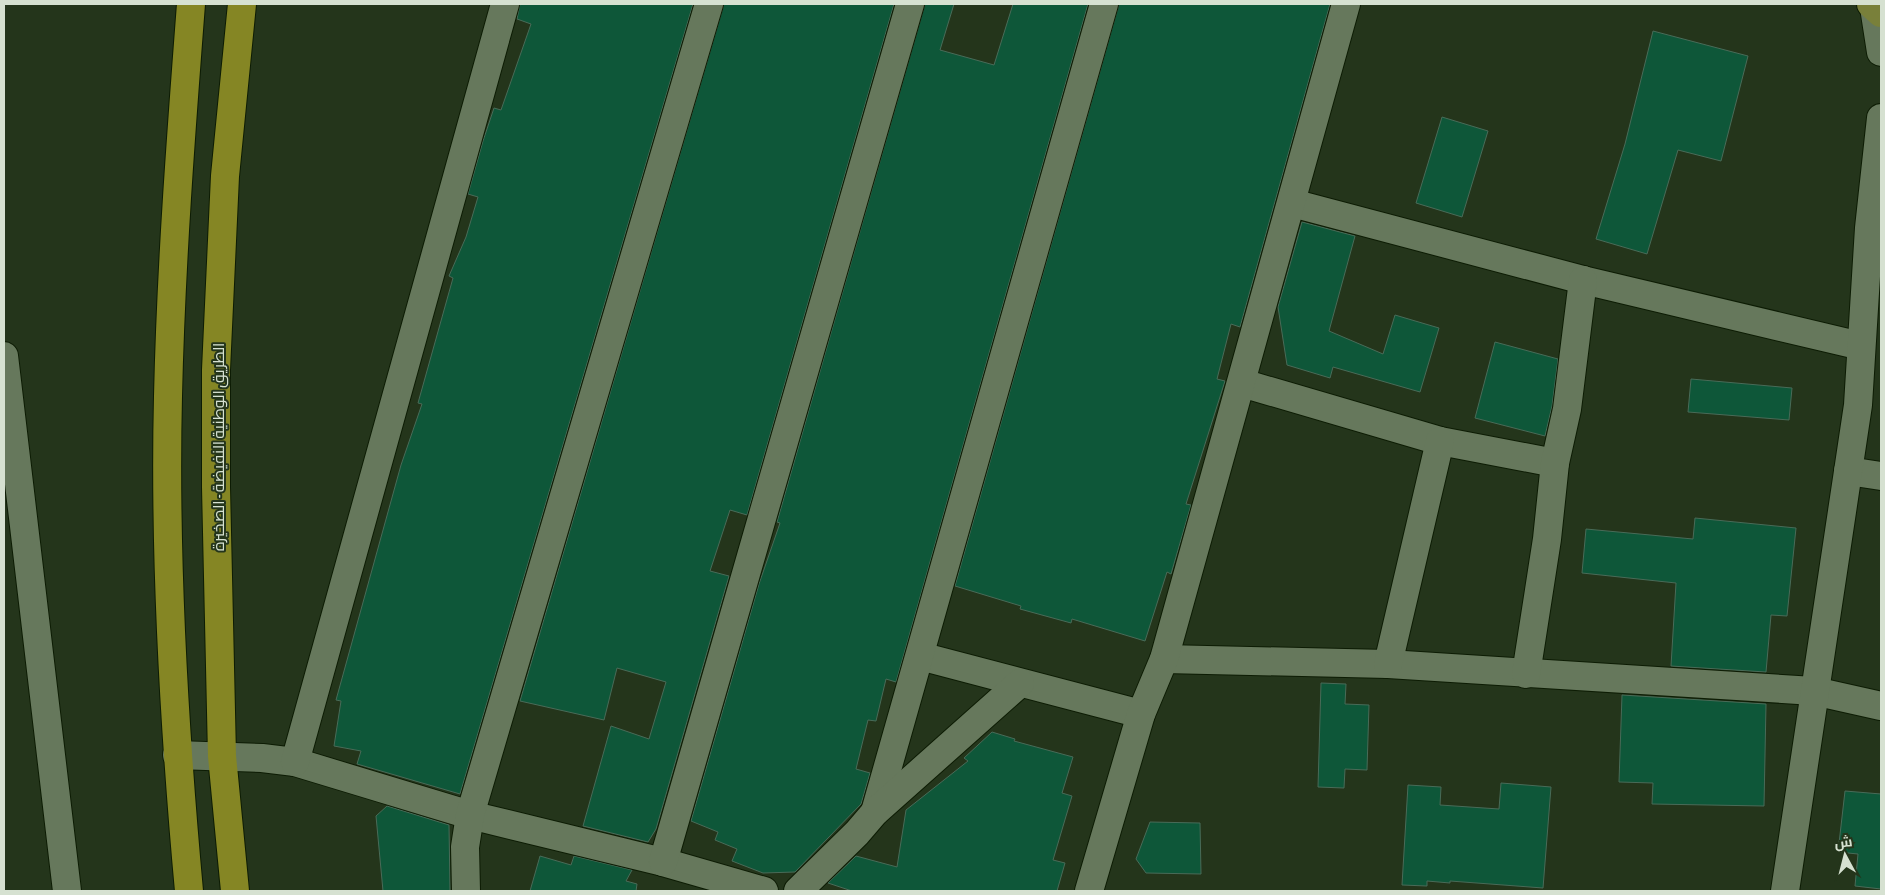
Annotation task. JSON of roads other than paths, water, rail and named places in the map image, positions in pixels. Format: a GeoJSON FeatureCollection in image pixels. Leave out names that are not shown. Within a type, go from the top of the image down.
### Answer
{"type":"FeatureCollection","features":[{"type":"Feature","properties":{"kind":"highway"},"geometry":{"type":"LineString","coordinates":[[189,891],[177,755],[167,486],[168,396],[180,148],[191,4]]}},
{"type":"Feature","properties":{"kind":"highway","name":"الطريق الوطنية النفيضة - الصخيرة"},"geometry":{"type":"LineString","coordinates":[[235,891],[222,756],[216,487],[216,370],[225,176],[242,4]]}},
{"type":"Feature","properties":{"kind":"street"},"geometry":{"type":"LineString","coordinates":[[295,762],[506,4]]}},
{"type":"Feature","properties":{"kind":"street"},"geometry":{"type":"LineString","coordinates":[[466,891],[465,848],[470,815],[709,4]]}},
{"type":"Feature","properties":{"kind":"street"},"geometry":{"type":"LineString","coordinates":[[663,862],[910,4]]}},
{"type":"Feature","properties":{"kind":"street"},"geometry":{"type":"LineString","coordinates":[[875,812],[1104,4]]}},
{"type":"Feature","properties":{"kind":"street"},"geometry":{"type":"LineString","coordinates":[[1089,891],[1141,714],[1164,659],[1346,4]]}},
{"type":"Feature","properties":{"kind":"street"},"geometry":{"type":"LineString","coordinates":[[1875,8],[1881,52]]}},
{"type":"Feature","properties":{"kind":"street"},"geometry":{"type":"LineString","coordinates":[[1785,891],[1858,405],[1861,346],[1875,229],[1881,118]]}},
{"type":"Feature","properties":{"kind":"street"},"geometry":{"type":"LineString","coordinates":[[1292,203],[1582,280],[1861,346]]}},
{"type":"Feature","properties":{"kind":"street"},"geometry":{"type":"LineString","coordinates":[[1526,674],[1547,539],[1555,462],[1567,409],[1582,280]]}},
{"type":"Feature","properties":{"kind":"street"},"geometry":{"type":"LineString","coordinates":[[4,356],[67,891]]}},
{"type":"Feature","properties":{"kind":"street"},"geometry":{"type":"LineString","coordinates":[[1242,383],[1440,442],[1555,462]]}},
{"type":"Feature","properties":{"kind":"street"},"geometry":{"type":"LineString","coordinates":[[1388,664],[1440,442]]}},
{"type":"Feature","properties":{"kind":"street"},"geometry":{"type":"LineString","coordinates":[[1848,471],[1881,476]]}},
{"type":"Feature","properties":{"kind":"street"},"geometry":{"type":"LineString","coordinates":[[920,656],[1141,714]]}},
{"type":"Feature","properties":{"kind":"street"},"geometry":{"type":"LineString","coordinates":[[1164,659],[1388,664],[1814,691],[1881,706]]}},
{"type":"Feature","properties":{"kind":"street"},"geometry":{"type":"LineString","coordinates":[[798,891],[857,833],[875,812],[1020,683]]}},
{"type":"Feature","properties":{"kind":"street"},"geometry":{"type":"LineString","coordinates":[[177,755],[222,756],[295,762],[470,815],[663,862],[764,891]]}}]}
